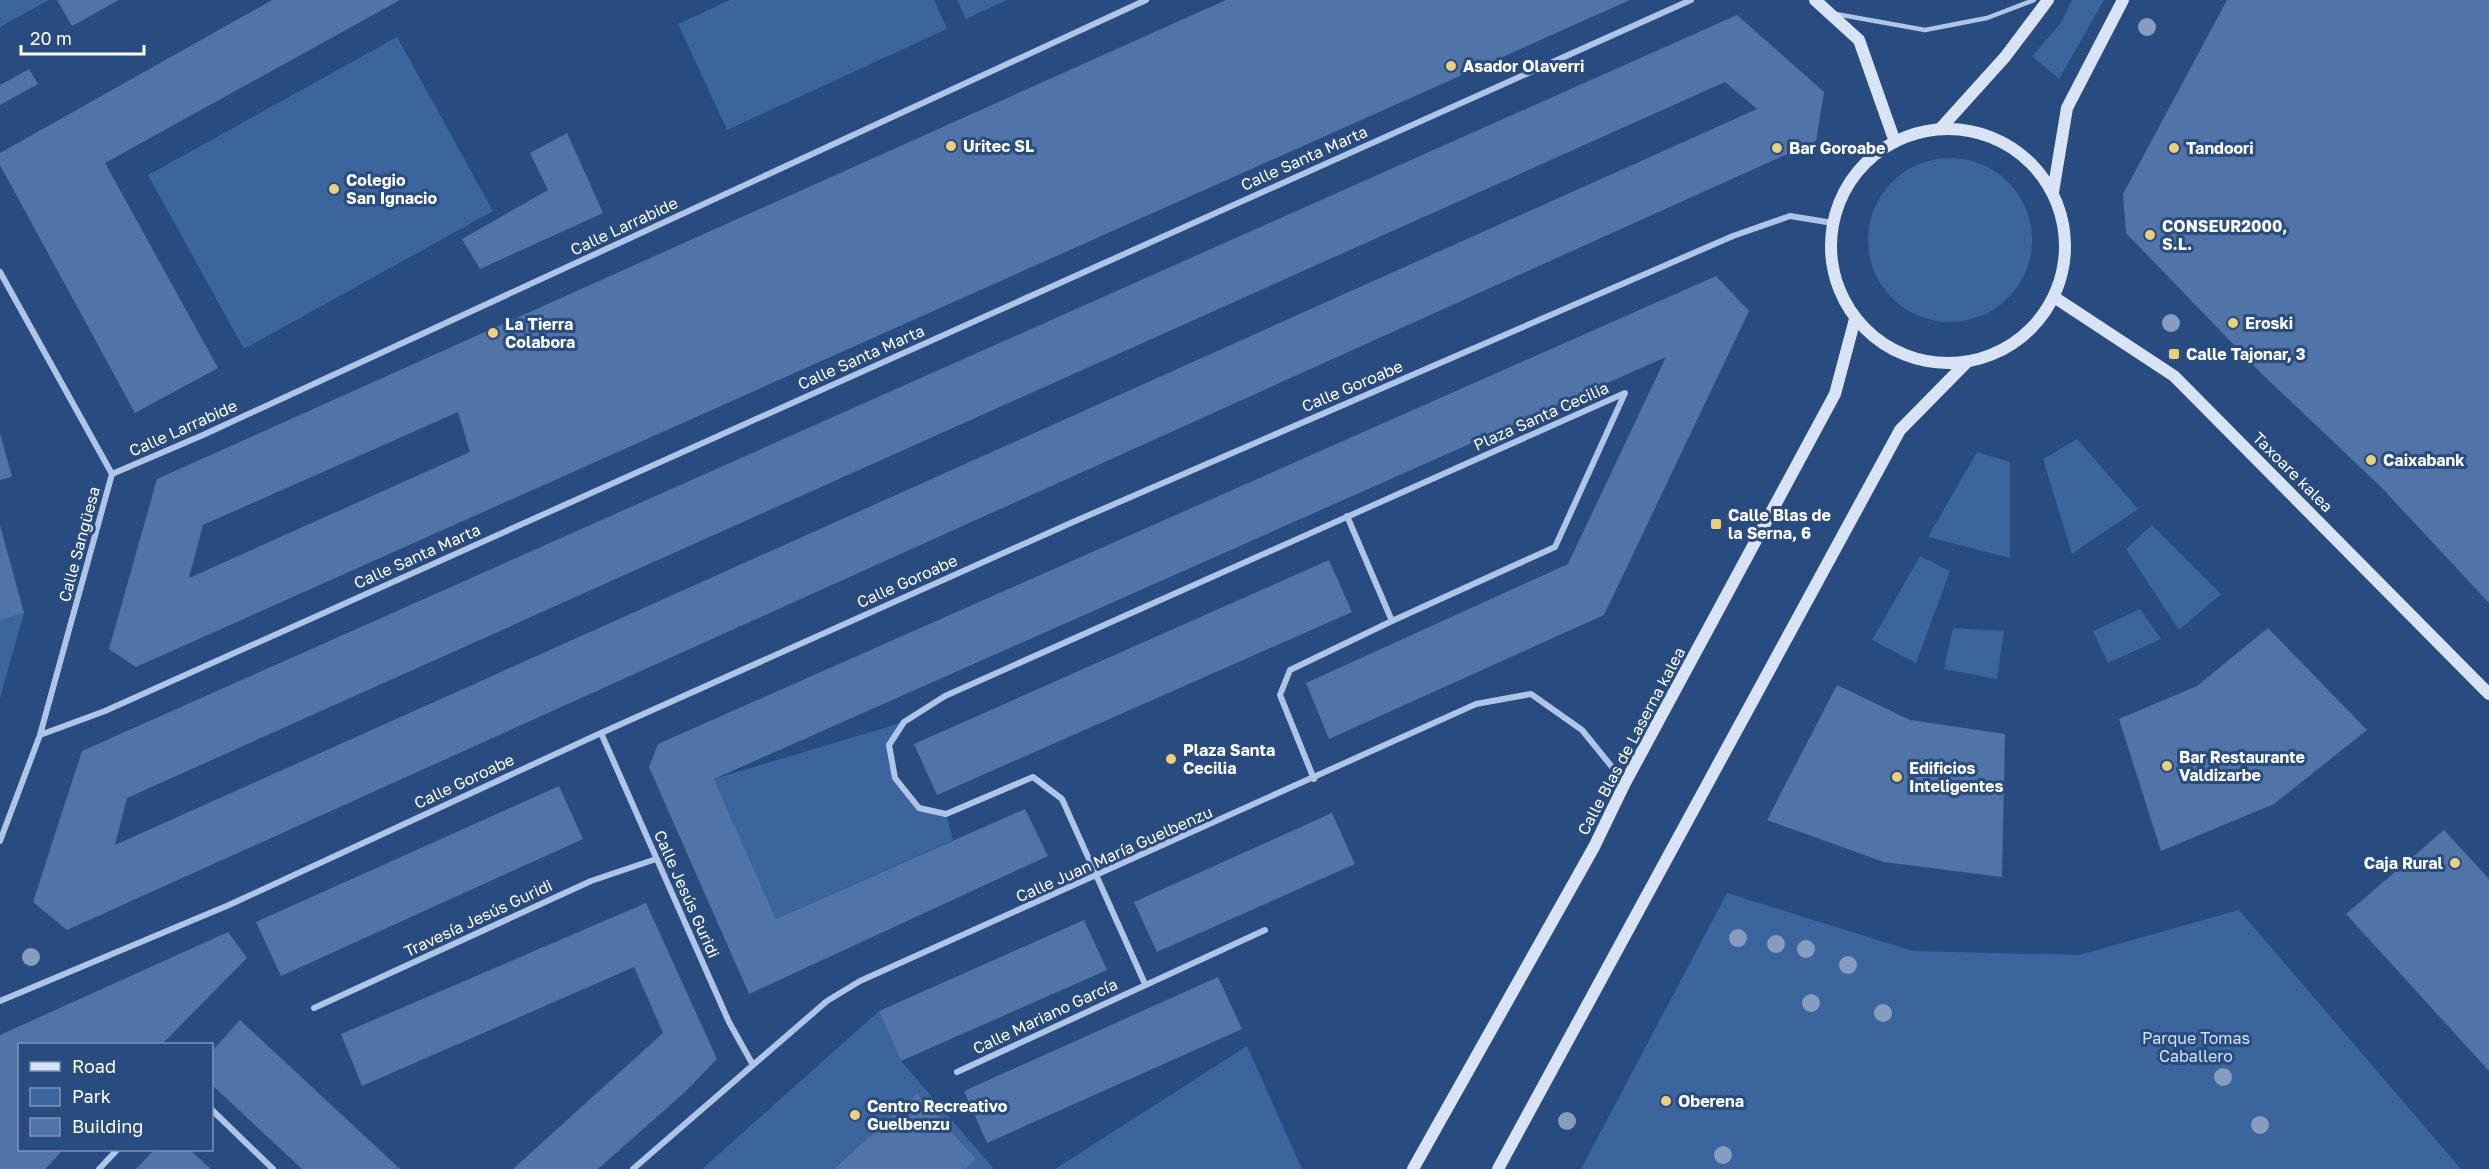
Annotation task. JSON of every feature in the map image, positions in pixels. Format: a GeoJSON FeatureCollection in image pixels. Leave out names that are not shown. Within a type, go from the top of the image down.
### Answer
{"type":"FeatureCollection","features":[{"type":"Feature","properties":{"kind":"main road"},"geometry":{"type":"LineString","coordinates":[[1815,0],[1859,40],[1895,142]]}},
{"type":"Feature","properties":{"kind":"main road"},"geometry":{"type":"LineString","coordinates":[[1941,129],[2005,57],[2048,0]]}},
{"type":"Feature","properties":{"kind":"main road"},"geometry":{"type":"LineString","coordinates":[[2053,192],[2067,108],[2123,0]]}},
{"type":"Feature","properties":{"kind":"main road"},"geometry":{"type":"LineString","coordinates":[[1941,129],[1976,132],[2001,142],[2036,168],[2053,192],[2064,226],[2065,262],[2054,297],[2033,328],[2002,351],[1966,363],[1924,362],[1886,346],[1855,319],[1839,290],[1831,257],[1833,223],[1841,199],[1855,176],[1873,157],[1895,142],[1941,129]]}},
{"type":"Feature","properties":{"kind":"main road","name":"Taxoare kalea"},"geometry":{"type":"LineString","coordinates":[[2054,297],[2174,376],[2489,694]]}},
{"type":"Feature","properties":{"kind":"main road","name":"Calle Blas de Laserna kalea"},"geometry":{"type":"LineString","coordinates":[[1413,1169],[1594,847],[1625,783],[1836,394],[1855,319]]}},
{"type":"Feature","properties":{"kind":"main road"},"geometry":{"type":"LineString","coordinates":[[1498,1169],[1899,430],[1966,363]]}},
{"type":"Feature","properties":{"kind":"street","name":"Calle Larrabide"},"geometry":{"type":"LineString","coordinates":[[112,474],[202,435],[1146,0]]}},
{"type":"Feature","properties":{"kind":"street","name":"Calle Santa Marta"},"geometry":{"type":"LineString","coordinates":[[40,735],[116,706],[1691,0]]}},
{"type":"Feature","properties":{"kind":"street","name":"Calle Goroabe"},"geometry":{"type":"LineString","coordinates":[[0,1001],[229,905],[601,733],[1062,527],[1732,236],[1790,216],[1833,223]]}},
{"type":"Feature","properties":{"kind":"street","name":"Calle Sangüesa"},"geometry":{"type":"LineString","coordinates":[[0,272],[112,474],[40,735],[0,841]]}},
{"type":"Feature","properties":{"kind":"street","name":"Plaza Santa Cecilia"},"geometry":{"type":"LineString","coordinates":[[1096,877],[1062,799],[1033,777],[946,814],[919,808],[895,778],[889,745],[904,722],[945,696],[1625,393],[1555,547],[1290,670],[1280,695],[1314,779]]}},
{"type":"Feature","properties":{"kind":"street"},"geometry":{"type":"LineString","coordinates":[[1347,516],[1392,621]]}},
{"type":"Feature","properties":{"kind":"street","name":"Calle Juan María Guelbenzu"},"geometry":{"type":"LineString","coordinates":[[633,1169],[827,1001],[860,981],[1476,705],[1530,694],[1582,730],[1625,783]]}},
{"type":"Feature","properties":{"kind":"street","name":"Calle Jesús Guridi"},"geometry":{"type":"LineString","coordinates":[[601,733],[729,1022],[753,1065]]}},
{"type":"Feature","properties":{"kind":"street","name":"Travesía Jesús Guridi"},"geometry":{"type":"LineString","coordinates":[[314,1008],[591,881],[656,859]]}},
{"type":"Feature","properties":{"kind":"street"},"geometry":{"type":"LineString","coordinates":[[1096,877],[1145,984]]}},
{"type":"Feature","properties":{"kind":"street","name":"Calle Mariano García"},"geometry":{"type":"LineString","coordinates":[[957,1072],[1265,930]]}},
{"type":"Feature","properties":{"kind":"street"},"geometry":{"type":"LineString","coordinates":[[213,1111],[273,1169]]}},
{"type":"Feature","properties":{"kind":"street"},"geometry":{"type":"LineString","coordinates":[[99,1169],[115,1151]]}},
{"type":"Feature","properties":{"kind":"lane"},"geometry":{"type":"LineString","coordinates":[[1828,12],[1925,30],[1987,18],[2034,0]]}},
{"type":"Feature","properties":{"kind":"green space"},"geometry":{"type":"Polygon","coordinates":[[[0,0],[49,0],[0,27],[0,0]]]}},
{"type":"Feature","properties":{"kind":"green space"},"geometry":{"type":"Polygon","coordinates":[[[730,0],[934,0],[947,29],[727,130],[678,24],[730,0]]]}},
{"type":"Feature","properties":{"kind":"green space"},"geometry":{"type":"Polygon","coordinates":[[[957,0],[1007,0],[966,19],[957,0]]]}},
{"type":"Feature","properties":{"kind":"green space"},"geometry":{"type":"Polygon","coordinates":[[[2072,0],[2104,0],[2059,79],[2032,56],[2061,23],[2072,0]]]}},
{"type":"Feature","properties":{"kind":"green space"},"geometry":{"type":"Polygon","coordinates":[[[397,37],[493,211],[244,349],[148,175],[397,37]]]}},
{"type":"Feature","properties":{"kind":"green space"},"geometry":{"type":"Polygon","coordinates":[[[1950,158],[1966,159],[1981,164],[2008,182],[2026,209],[2031,224],[2031,256],[2026,271],[2008,298],[1981,316],[1966,321],[1950,322],[1934,321],[1919,316],[1892,298],[1874,271],[1869,256],[1868,240],[1869,224],[1874,209],[1892,182],[1919,164],[1934,159],[1950,158]]]}},
{"type":"Feature","properties":{"kind":"green space"},"geometry":{"type":"Polygon","coordinates":[[[2077,439],[2138,509],[2072,554],[2043,459],[2077,439]]]}},
{"type":"Feature","properties":{"kind":"green space"},"geometry":{"type":"Polygon","coordinates":[[[1977,452],[2010,462],[2010,558],[1928,537],[1977,452]]]}},
{"type":"Feature","properties":{"kind":"green space"},"geometry":{"type":"Polygon","coordinates":[[[0,524],[24,613],[0,698],[0,524]]]}},
{"type":"Feature","properties":{"kind":"green space"},"geometry":{"type":"Polygon","coordinates":[[[2152,525],[2221,594],[2179,630],[2126,549],[2152,525]]]}},
{"type":"Feature","properties":{"kind":"green space"},"geometry":{"type":"Polygon","coordinates":[[[1920,556],[1950,571],[1916,663],[1872,640],[1920,556]]]}},
{"type":"Feature","properties":{"kind":"green space"},"geometry":{"type":"Polygon","coordinates":[[[2140,609],[2161,639],[2108,663],[2093,631],[2140,609]]]}},
{"type":"Feature","properties":{"kind":"green space"},"geometry":{"type":"Polygon","coordinates":[[[1953,628],[2004,631],[1997,679],[1944,669],[1953,628]]]}},
{"type":"Feature","properties":{"kind":"green space"},"geometry":{"type":"Polygon","coordinates":[[[904,722],[889,745],[895,778],[919,808],[946,814],[953,840],[776,919],[714,779],[904,722]]]}},
{"type":"Feature","properties":{"kind":"green space","name":"Parque Tomas Caballero"},"geometry":{"type":"Polygon","coordinates":[[[1727,893],[1913,951],[2079,955],[2239,910],[2461,1169],[1581,1169],[1727,893]]]}},
{"type":"Feature","properties":{"kind":"green space","name":"Centro Recreativo Guelbenzu"},"geometry":{"type":"Polygon","coordinates":[[[879,1011],[901,1061],[994,1169],[702,1169],[879,1011]]]}},
{"type":"Feature","properties":{"kind":"green space"},"geometry":{"type":"Polygon","coordinates":[[[1247,1046],[1302,1169],[1055,1169],[1247,1046]]]}},
{"type":"Feature","properties":{"kind":"building"},"geometry":{"type":"Polygon","coordinates":[[[57,0],[119,0],[72,26],[57,0]]]}},
{"type":"Feature","properties":{"kind":"building"},"geometry":{"type":"Polygon","coordinates":[[[272,0],[400,0],[105,163],[218,368],[135,413],[0,165],[0,153],[272,0]]]}},
{"type":"Feature","properties":{"kind":"building"},"geometry":{"type":"Polygon","coordinates":[[[1226,0],[1630,0],[136,667],[109,649],[157,479],[1226,0]],[[458,412],[203,525],[189,578],[470,452],[458,412]]]}},
{"type":"Feature","properties":{"kind":"building"},"geometry":{"type":"Polygon","coordinates":[[[2227,0],[2489,0],[2489,603],[2381,487],[2263,375],[2126,233],[2123,194],[2227,0]]]}},
{"type":"Feature","properties":{"kind":"building"},"geometry":{"type":"Polygon","coordinates":[[[1737,15],[1824,92],[1816,141],[67,930],[33,902],[82,751],[1737,15]],[[1725,82],[127,798],[115,845],[1757,109],[1725,82]]]}},
{"type":"Feature","properties":{"kind":"building"},"geometry":{"type":"Polygon","coordinates":[[[29,69],[38,84],[0,105],[0,85],[29,69]]]}},
{"type":"Feature","properties":{"kind":"building"},"geometry":{"type":"Polygon","coordinates":[[[567,133],[603,213],[480,269],[462,239],[548,190],[530,153],[567,133]]]}},
{"type":"Feature","properties":{"kind":"building"},"geometry":{"type":"Polygon","coordinates":[[[1716,276],[1749,311],[1604,615],[1329,739],[1306,683],[1568,564],[1666,357],[714,779],[776,919],[1025,809],[1048,856],[749,994],[649,767],[658,744],[1716,276]]]}},
{"type":"Feature","properties":{"kind":"building"},"geometry":{"type":"Polygon","coordinates":[[[0,433],[12,477],[0,480],[0,433]]]}},
{"type":"Feature","properties":{"kind":"building"},"geometry":{"type":"Polygon","coordinates":[[[0,527],[24,613],[0,620],[0,527]]]}},
{"type":"Feature","properties":{"kind":"building"},"geometry":{"type":"Polygon","coordinates":[[[1329,560],[1352,612],[937,795],[914,744],[1329,560]]]}},
{"type":"Feature","properties":{"kind":"building"},"geometry":{"type":"Polygon","coordinates":[[[2268,628],[2367,730],[2274,804],[2161,851],[2119,719],[2197,686],[2268,628]]]}},
{"type":"Feature","properties":{"kind":"building","name":"Edificios Inteligentes"},"geometry":{"type":"Polygon","coordinates":[[[1837,685],[1910,720],[2005,734],[2002,877],[1884,862],[1767,820],[1837,685]]]}},
{"type":"Feature","properties":{"kind":"building"},"geometry":{"type":"Polygon","coordinates":[[[559,786],[583,839],[281,976],[256,922],[559,786]]]}},
{"type":"Feature","properties":{"kind":"building"},"geometry":{"type":"Polygon","coordinates":[[[1332,813],[1355,864],[1157,952],[1134,902],[1332,813]]]}},
{"type":"Feature","properties":{"kind":"building"},"geometry":{"type":"Polygon","coordinates":[[[2444,830],[2489,879],[2489,1071],[2346,914],[2444,830]]]}},
{"type":"Feature","properties":{"kind":"building"},"geometry":{"type":"Polygon","coordinates":[[[646,903],[717,1059],[685,1092],[598,1169],[513,1169],[663,1033],[634,967],[362,1086],[341,1034],[646,903]]]}},
{"type":"Feature","properties":{"kind":"building"},"geometry":{"type":"Polygon","coordinates":[[[1084,920],[1107,970],[901,1061],[879,1011],[1084,920]]]}},
{"type":"Feature","properties":{"kind":"building"},"geometry":{"type":"Polygon","coordinates":[[[228,932],[247,958],[163,1043],[18,1043],[18,1151],[62,1151],[45,1169],[0,1169],[0,1035],[228,932]]]}},
{"type":"Feature","properties":{"kind":"building"},"geometry":{"type":"Polygon","coordinates":[[[1218,977],[1242,1029],[987,1143],[964,1091],[1218,977]]]}},
{"type":"Feature","properties":{"kind":"building"},"geometry":{"type":"Polygon","coordinates":[[[240,1020],[400,1169],[302,1169],[213,1086],[213,1050],[240,1020]]]}},
{"type":"Feature","properties":{"kind":"building"},"geometry":{"type":"Polygon","coordinates":[[[917,1094],[976,1159],[965,1169],[834,1169],[917,1094]]]}},
{"type":"Feature","properties":{"kind":"building"},"geometry":{"type":"Polygon","coordinates":[[[153,1151],[191,1151],[211,1169],[136,1169],[153,1151]]]}},
{"type":"Feature","properties":{"kind":"place","name":"Asador Olaverri"},"geometry":{"type":"Point","coordinates":[1451,66]}},
{"type":"Feature","properties":{"kind":"place","name":"Uritec SL"},"geometry":{"type":"Point","coordinates":[951,146]}},
{"type":"Feature","properties":{"kind":"place","name":"Bar Goroabe"},"geometry":{"type":"Point","coordinates":[1777,148]}},
{"type":"Feature","properties":{"kind":"place","name":"Tandoori"},"geometry":{"type":"Point","coordinates":[2174,148]}},
{"type":"Feature","properties":{"kind":"place","name":"Colegio San Ignacio"},"geometry":{"type":"Point","coordinates":[334,189]}},
{"type":"Feature","properties":{"kind":"place","name":"CONSEUR2000, S.L."},"geometry":{"type":"Point","coordinates":[2150,235]}},
{"type":"Feature","properties":{"kind":"place","name":"Eroski"},"geometry":{"type":"Point","coordinates":[2233,323]}},
{"type":"Feature","properties":{"kind":"place","name":"La Tierra Colabora"},"geometry":{"type":"Point","coordinates":[493,333]}},
{"type":"Feature","properties":{"kind":"place","name":"Calle Tajonar, 3"},"geometry":{"type":"Point","coordinates":[2174,354]}},
{"type":"Feature","properties":{"kind":"place","name":"Caixabank"},"geometry":{"type":"Point","coordinates":[2371,460]}},
{"type":"Feature","properties":{"kind":"place","name":"Calle Blas de la Serna, 6"},"geometry":{"type":"Point","coordinates":[1716,524]}},
{"type":"Feature","properties":{"kind":"place","name":"Plaza Santa Cecilia"},"geometry":{"type":"Point","coordinates":[1171,759]}},
{"type":"Feature","properties":{"kind":"place","name":"Bar Restaurante Valdizarbe"},"geometry":{"type":"Point","coordinates":[2167,766]}},
{"type":"Feature","properties":{"kind":"place","name":"Edificios Inteligentes"},"geometry":{"type":"Point","coordinates":[1897,777]}},
{"type":"Feature","properties":{"kind":"place","name":"Caja Rural"},"geometry":{"type":"Point","coordinates":[2455,863]}},
{"type":"Feature","properties":{"kind":"place","name":"Oberena"},"geometry":{"type":"Point","coordinates":[1666,1101]}},
{"type":"Feature","properties":{"kind":"place","name":"Centro Recreativo Guelbenzu"},"geometry":{"type":"Point","coordinates":[855,1115]}}]}
